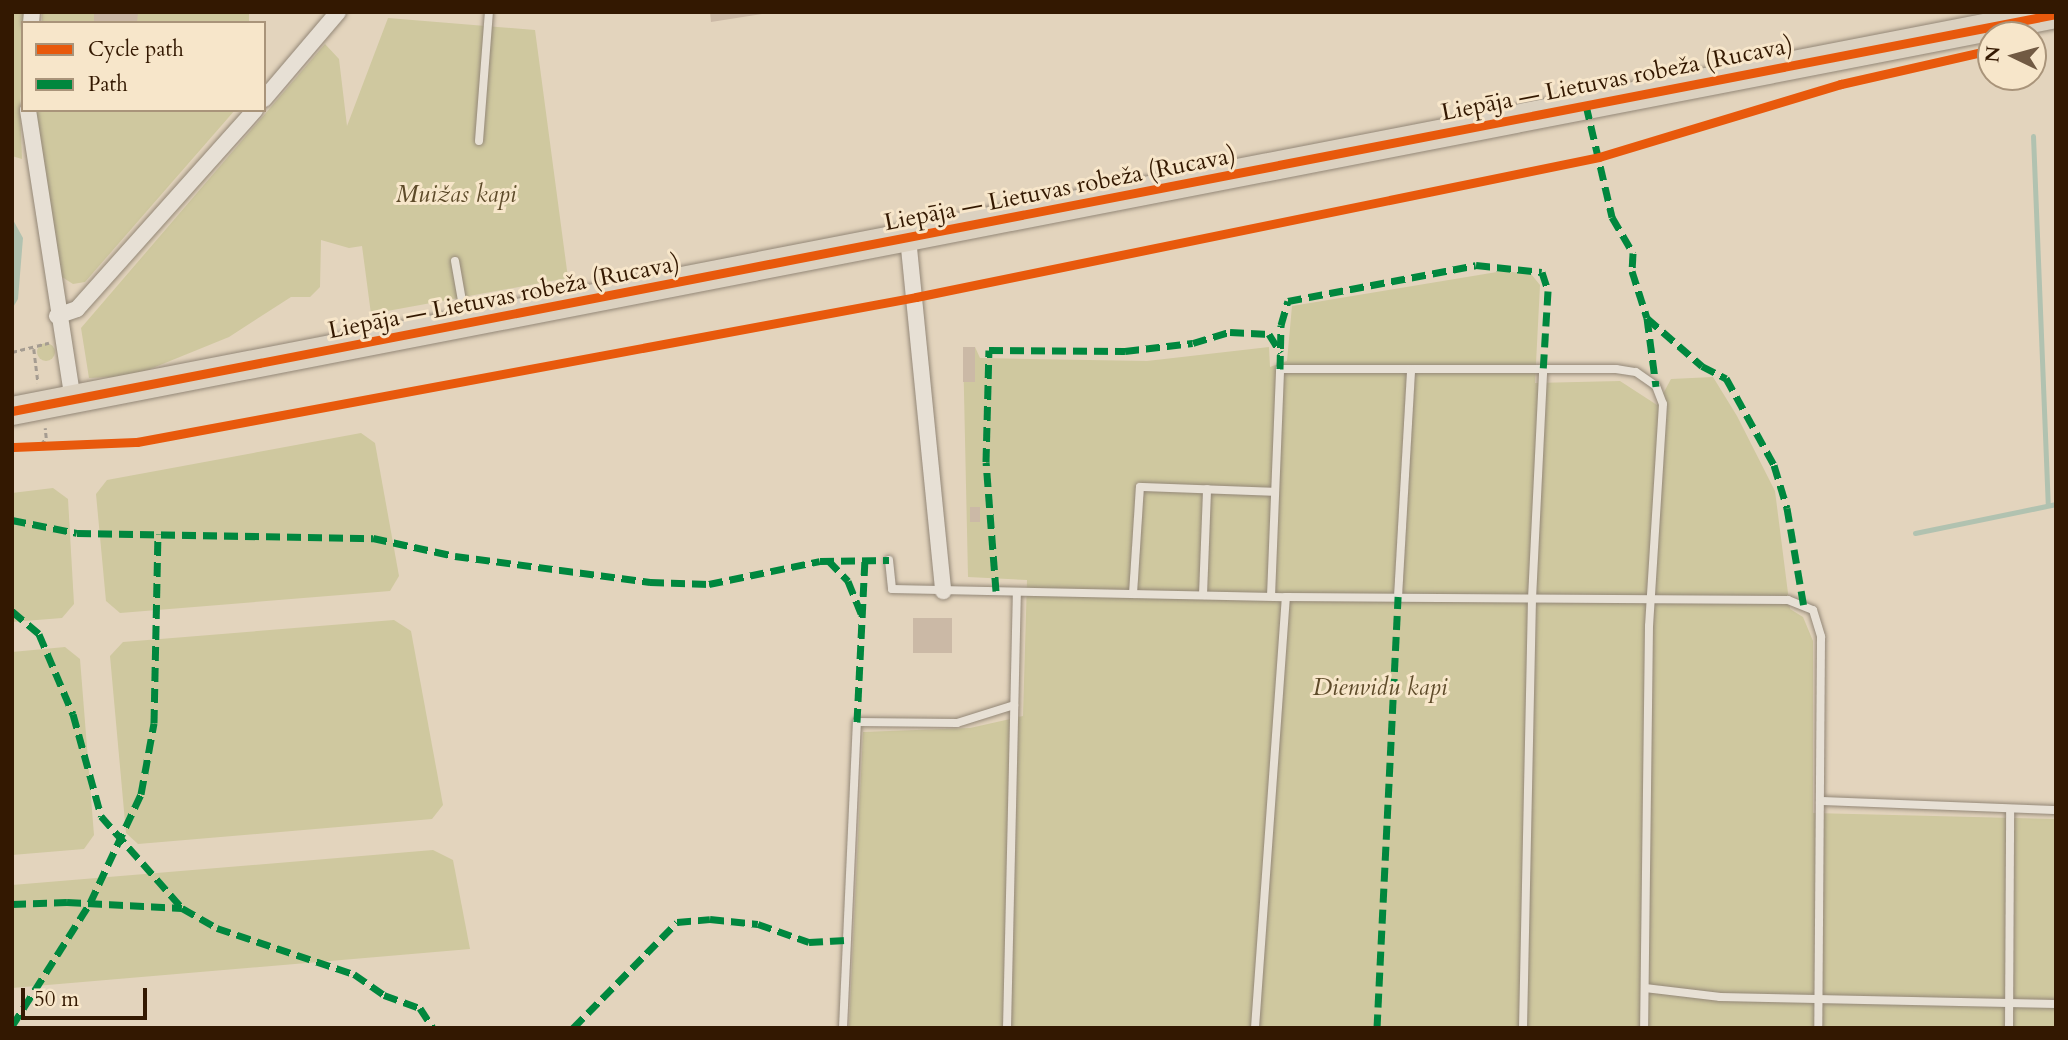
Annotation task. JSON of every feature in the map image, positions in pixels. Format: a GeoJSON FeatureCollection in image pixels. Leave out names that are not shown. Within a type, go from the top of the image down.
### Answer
{"type":"FeatureCollection","features":[{"type":"Feature","properties":{"kind":"highway","name":"Liepāja — Lietuvas robeža (Rucava)"},"geometry":{"type":"LineString","coordinates":[[12,411],[2056,14]]}},
{"type":"Feature","properties":{"kind":"street"},"geometry":{"type":"LineString","coordinates":[[266,97],[338,12]]}},
{"type":"Feature","properties":{"kind":"street"},"geometry":{"type":"LineString","coordinates":[[28,112],[57,316],[72,401]]}},
{"type":"Feature","properties":{"kind":"street"},"geometry":{"type":"LineString","coordinates":[[57,316],[77,309],[253,112]]}},
{"type":"Feature","properties":{"kind":"street"},"geometry":{"type":"LineString","coordinates":[[908,238],[943,591]]}},
{"type":"Feature","properties":{"kind":"lane"},"geometry":{"type":"LineString","coordinates":[[479,141],[489,12]]}},
{"type":"Feature","properties":{"kind":"lane"},"geometry":{"type":"LineString","coordinates":[[455,261],[467,324]]}},
{"type":"Feature","properties":{"kind":"lane"},"geometry":{"type":"LineString","coordinates":[[1271,596],[1280,369],[1544,372],[1616,369],[1636,372],[1656,386],[1663,404],[1651,599],[1644,1028]]}},
{"type":"Feature","properties":{"kind":"lane"},"geometry":{"type":"LineString","coordinates":[[1398,597],[1411,369]]}},
{"type":"Feature","properties":{"kind":"lane"},"geometry":{"type":"LineString","coordinates":[[1523,1028],[1532,599],[1544,372]]}},
{"type":"Feature","properties":{"kind":"lane"},"geometry":{"type":"LineString","coordinates":[[1133,594],[1140,487],[1275,492]]}},
{"type":"Feature","properties":{"kind":"lane"},"geometry":{"type":"LineString","coordinates":[[1203,595],[1207,489]]}},
{"type":"Feature","properties":{"kind":"lane"},"geometry":{"type":"LineString","coordinates":[[890,560],[892,589],[1286,597],[1788,600],[1813,610],[1821,637],[1818,1028]]}},
{"type":"Feature","properties":{"kind":"lane"},"geometry":{"type":"LineString","coordinates":[[1007,1028],[1017,593]]}},
{"type":"Feature","properties":{"kind":"lane"},"geometry":{"type":"LineString","coordinates":[[1255,1028],[1286,597]]}},
{"type":"Feature","properties":{"kind":"lane"},"geometry":{"type":"LineString","coordinates":[[843,1028],[858,722],[957,723],[1014,705]]}},
{"type":"Feature","properties":{"kind":"lane"},"geometry":{"type":"LineString","coordinates":[[1820,801],[2056,810]]}},
{"type":"Feature","properties":{"kind":"lane"},"geometry":{"type":"LineString","coordinates":[[2008,1028],[2010,809]]}},
{"type":"Feature","properties":{"kind":"lane"},"geometry":{"type":"LineString","coordinates":[[1645,988],[1720,997],[2056,1004]]}},
{"type":"Feature","properties":{"kind":"path"},"geometry":{"type":"LineString","coordinates":[[12,352],[62,341]]}},
{"type":"Feature","properties":{"kind":"path"},"geometry":{"type":"LineString","coordinates":[[34,349],[40,396]]}},
{"type":"Feature","properties":{"kind":"path"},"geometry":{"type":"LineString","coordinates":[[36,444],[46,438],[44,420]]}},
{"type":"Feature","properties":{"kind":"path"},"geometry":{"type":"LineString","coordinates":[[36,444],[54,443]]}},
{"type":"Feature","properties":{"kind":"green space"},"geometry":{"type":"Polygon","coordinates":[[[12,12],[25,12],[25,21],[21,21],[22,159],[12,156],[12,12]]]}},
{"type":"Feature","properties":{"kind":"green space"},"geometry":{"type":"Polygon","coordinates":[[[42,12],[249,12],[249,21],[42,21],[42,12]]]}},
{"type":"Feature","properties":{"kind":"green space","name":"Muižas kapi"},"geometry":{"type":"Polygon","coordinates":[[[388,18],[535,30],[568,278],[371,314],[362,246],[349,248],[321,240],[320,287],[310,297],[291,297],[229,337],[133,376],[89,378],[81,328],[325,44],[339,59],[347,126],[388,18]]]}},
{"type":"Feature","properties":{"kind":"green space"},"geometry":{"type":"Polygon","coordinates":[[[35,112],[233,112],[85,282],[73,284],[59,275],[35,112]]]}},
{"type":"Feature","properties":{"kind":"green space","name":"Dienvidu kapi"},"geometry":{"type":"Polygon","coordinates":[[[1503,271],[1531,274],[1540,285],[1535,383],[1620,381],[1657,405],[1671,379],[1713,377],[1737,416],[1775,491],[1790,609],[1803,617],[1813,641],[1813,813],[2056,819],[2056,1028],[849,1028],[863,732],[970,728],[1023,716],[1027,580],[968,577],[963,347],[975,347],[980,358],[1147,361],[1269,347],[1270,367],[1287,361],[1292,306],[1503,271]]]}},
{"type":"Feature","properties":{"kind":"green space"},"geometry":{"type":"Polygon","coordinates":[[[46,343],[52,346],[55,352],[52,358],[46,361],[40,358],[37,352],[40,346],[46,343]]]}},
{"type":"Feature","properties":{"kind":"green space"},"geometry":{"type":"Polygon","coordinates":[[[361,433],[375,443],[399,576],[390,591],[120,613],[106,601],[96,494],[107,480],[361,433]]]}},
{"type":"Feature","properties":{"kind":"green space"},"geometry":{"type":"Polygon","coordinates":[[[53,488],[68,499],[74,604],[62,618],[12,622],[12,493],[53,488]]]}},
{"type":"Feature","properties":{"kind":"green space"},"geometry":{"type":"Polygon","coordinates":[[[394,620],[411,631],[443,805],[432,819],[138,844],[126,833],[110,656],[123,642],[394,620]]]}},
{"type":"Feature","properties":{"kind":"green space"},"geometry":{"type":"Polygon","coordinates":[[[65,647],[80,659],[94,835],[84,849],[12,855],[12,652],[65,647]]]}},
{"type":"Feature","properties":{"kind":"green space"},"geometry":{"type":"Polygon","coordinates":[[[433,850],[453,860],[470,949],[12,988],[12,885],[433,850]]]}},
{"type":"Feature","properties":{"kind":"shaded area"},"geometry":{"type":"Polygon","coordinates":[[[12,218],[23,238],[18,299],[12,309],[12,218]]]}},
{"type":"Feature","properties":{"kind":"building"},"geometry":{"type":"Polygon","coordinates":[[[94,12],[138,12],[137,21],[94,21],[94,12]]]}},
{"type":"Feature","properties":{"kind":"building"},"geometry":{"type":"Polygon","coordinates":[[[710,12],[762,12],[762,14],[711,22],[710,12]]]}},
{"type":"Feature","properties":{"kind":"building"},"geometry":{"type":"Polygon","coordinates":[[[963,347],[975,347],[975,382],[963,382],[963,347]]]}},
{"type":"Feature","properties":{"kind":"building"},"geometry":{"type":"Polygon","coordinates":[[[970,507],[980,507],[980,522],[970,522],[970,507]]]}},
{"type":"Feature","properties":{"kind":"building"},"geometry":{"type":"Polygon","coordinates":[[[913,618],[952,618],[952,653],[913,653],[913,618]]]}},
{"type":"Feature","properties":{"kind":"waterway"},"geometry":{"type":"LineString","coordinates":[[2033,136],[2048,505]]}},
{"type":"Feature","properties":{"kind":"waterway"},"geometry":{"type":"LineString","coordinates":[[1915,533],[2056,504]]}},
{"type":"Feature","properties":{"kind":"marked path"},"geometry":{"type":"LineString","coordinates":[[1586,105],[1612,217],[1633,253],[1632,271],[1647,318],[1702,366],[1726,378],[1774,465],[1787,508],[1804,607]]}},
{"type":"Feature","properties":{"kind":"marked path"},"geometry":{"type":"LineString","coordinates":[[1280,369],[1281,325],[1288,301],[1476,265],[1542,272],[1548,291],[1543,372]]}},
{"type":"Feature","properties":{"kind":"marked path"},"geometry":{"type":"LineString","coordinates":[[1647,318],[1656,386]]}},
{"type":"Feature","properties":{"kind":"marked path"},"geometry":{"type":"LineString","coordinates":[[996,591],[986,462],[989,350],[1125,351],[1193,343],[1230,332],[1269,334],[1281,353]]}},
{"type":"Feature","properties":{"kind":"marked path"},"geometry":{"type":"LineString","coordinates":[[12,520],[77,533],[373,538],[455,556],[650,582],[709,584],[820,561],[889,560]]}},
{"type":"Feature","properties":{"kind":"marked path"},"geometry":{"type":"LineString","coordinates":[[12,1026],[90,903],[141,794],[154,723],[158,534]]}},
{"type":"Feature","properties":{"kind":"marked path"},"geometry":{"type":"LineString","coordinates":[[828,560],[848,581],[861,613]]}},
{"type":"Feature","properties":{"kind":"marked path"},"geometry":{"type":"LineString","coordinates":[[857,722],[865,561]]}},
{"type":"Feature","properties":{"kind":"marked path"},"geometry":{"type":"LineString","coordinates":[[1377,1028],[1398,597]]}},
{"type":"Feature","properties":{"kind":"marked path"},"geometry":{"type":"LineString","coordinates":[[12,611],[39,634],[73,714],[101,816],[182,908]]}},
{"type":"Feature","properties":{"kind":"marked path"},"geometry":{"type":"LineString","coordinates":[[12,904],[67,902],[182,908],[217,928],[354,974],[384,995],[420,1008],[433,1028]]}},
{"type":"Feature","properties":{"kind":"marked path"},"geometry":{"type":"LineString","coordinates":[[573,1028],[677,922],[710,919],[758,924],[809,942],[846,940]]}},
{"type":"Feature","properties":{"kind":"cycle path"},"geometry":{"type":"LineString","coordinates":[[12,411],[2056,14]]}},
{"type":"Feature","properties":{"kind":"cycle path"},"geometry":{"type":"LineString","coordinates":[[12,447],[137,442],[916,297],[1599,157],[1841,84],[1977,53]]}}]}
